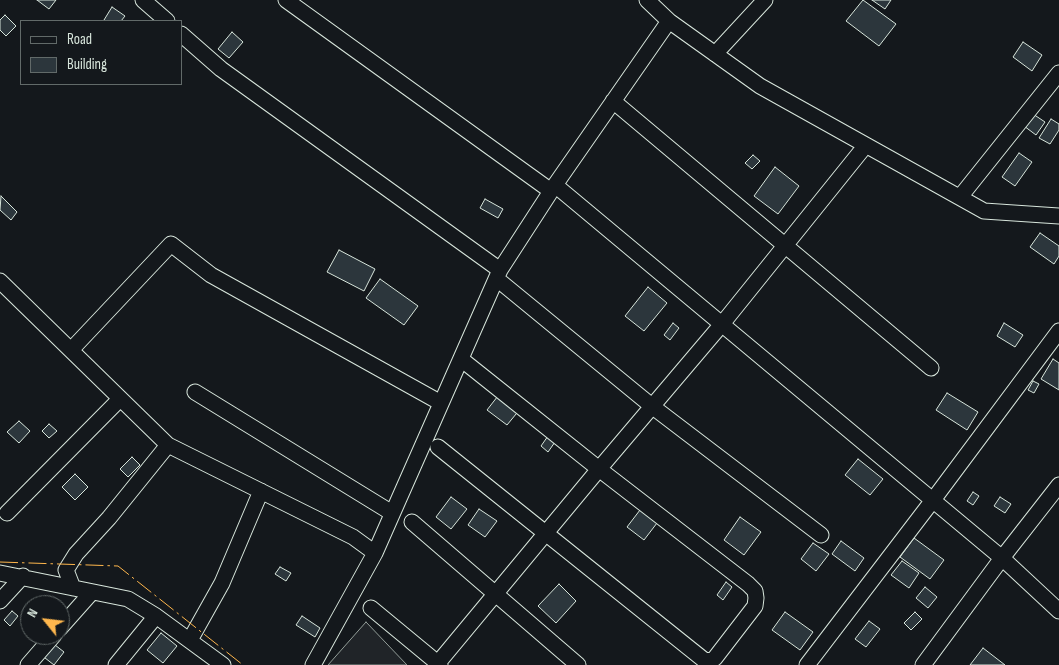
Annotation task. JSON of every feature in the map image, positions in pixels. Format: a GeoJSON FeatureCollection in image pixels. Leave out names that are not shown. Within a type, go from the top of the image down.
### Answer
{"type":"FeatureCollection","features":[{"type":"Feature","properties":{"kind":"street"},"geometry":{"type":"LineString","coordinates":[[143,0],[166,20]]}},
{"type":"Feature","properties":{"kind":"street"},"geometry":{"type":"LineString","coordinates":[[286,0],[553,188],[722,324],[933,500],[1002,558],[1059,611]]}},
{"type":"Feature","properties":{"kind":"street"},"geometry":{"type":"LineString","coordinates":[[647,0],[669,20],[760,86],[984,211],[1059,215]]}},
{"type":"Feature","properties":{"kind":"street"},"geometry":{"type":"LineString","coordinates":[[715,54],[766,0]]}},
{"type":"Feature","properties":{"kind":"street"},"geometry":{"type":"LineString","coordinates":[[313,665],[375,553],[498,275],[553,188],[669,20]]}},
{"type":"Feature","properties":{"kind":"street"},"geometry":{"type":"LineString","coordinates":[[182,35],[221,69],[498,275],[653,407],[821,535]]}},
{"type":"Feature","properties":{"kind":"street"},"geometry":{"type":"LineString","coordinates":[[960,198],[1059,73]]}},
{"type":"Feature","properties":{"kind":"street"},"geometry":{"type":"LineString","coordinates":[[613,101],[931,368]]}},
{"type":"Feature","properties":{"kind":"street"},"geometry":{"type":"LineString","coordinates":[[372,608],[439,664],[599,469],[722,324],[866,145]]}},
{"type":"Feature","properties":{"kind":"street"},"geometry":{"type":"LineString","coordinates":[[71,350],[171,244],[211,275],[441,404]]}},
{"type":"Feature","properties":{"kind":"street"},"geometry":{"type":"LineString","coordinates":[[0,281],[168,445],[353,537],[375,553]]}},
{"type":"Feature","properties":{"kind":"street"},"geometry":{"type":"LineString","coordinates":[[807,665],[1059,331]]}},
{"type":"Feature","properties":{"kind":"street"},"geometry":{"type":"LineString","coordinates":[[438,447],[707,662],[716,658],[754,606],[755,591],[461,358]]}},
{"type":"Feature","properties":{"kind":"street"},"geometry":{"type":"LineString","coordinates":[[195,392],[392,513]]}},
{"type":"Feature","properties":{"kind":"street"},"geometry":{"type":"LineString","coordinates":[[7,513],[120,399]]}},
{"type":"Feature","properties":{"kind":"street"},"geometry":{"type":"LineString","coordinates":[[73,588],[66,570],[76,554],[109,518],[168,445]]}},
{"type":"Feature","properties":{"kind":"street"},"geometry":{"type":"LineString","coordinates":[[923,665],[1002,558],[1059,486]]}},
{"type":"Feature","properties":{"kind":"street"},"geometry":{"type":"LineString","coordinates":[[190,640],[222,582],[260,491]]}},
{"type":"Feature","properties":{"kind":"street"},"geometry":{"type":"LineString","coordinates":[[412,522],[578,665]]}},
{"type":"Feature","properties":{"kind":"street"},"geometry":{"type":"LineString","coordinates":[[0,573],[23,576],[128,600],[156,616],[223,665]]}},
{"type":"Feature","properties":{"kind":"street"},"geometry":{"type":"LineString","coordinates":[[0,601],[23,576]]}},
{"type":"Feature","properties":{"kind":"street"},"geometry":{"type":"LineString","coordinates":[[70,617],[92,592]]}},
{"type":"Feature","properties":{"kind":"street"},"geometry":{"type":"LineString","coordinates":[[116,665],[156,616]]}},
{"type":"Feature","properties":{"kind":"street"},"geometry":{"type":"LineString","coordinates":[[28,665],[45,645]]}},
{"type":"Feature","properties":{"kind":"shaded area"},"geometry":{"type":"Polygon","coordinates":[[[366,622],[407,665],[328,665],[366,622]]]}},
{"type":"Feature","properties":{"kind":"building"},"geometry":{"type":"Polygon","coordinates":[[[37,0],[56,0],[49,9],[37,0]]]}},
{"type":"Feature","properties":{"kind":"building"},"geometry":{"type":"Polygon","coordinates":[[[863,0],[896,24],[879,46],[846,21],[863,0]]]}},
{"type":"Feature","properties":{"kind":"building"},"geometry":{"type":"Polygon","coordinates":[[[872,0],[891,0],[885,9],[872,0]]]}},
{"type":"Feature","properties":{"kind":"building"},"geometry":{"type":"Polygon","coordinates":[[[112,7],[125,16],[122,20],[104,20],[112,7]]]}},
{"type":"Feature","properties":{"kind":"building"},"geometry":{"type":"Polygon","coordinates":[[[5,15],[16,26],[6,36],[0,30],[0,20],[5,15]]]}},
{"type":"Feature","properties":{"kind":"building"},"geometry":{"type":"Polygon","coordinates":[[[232,32],[243,42],[229,58],[218,49],[232,32]]]}},
{"type":"Feature","properties":{"kind":"building"},"geometry":{"type":"Polygon","coordinates":[[[1023,42],[1042,55],[1032,71],[1013,57],[1023,42]]]}},
{"type":"Feature","properties":{"kind":"building"},"geometry":{"type":"Polygon","coordinates":[[[1033,114],[1045,122],[1036,135],[1024,126],[1033,114]]]}},
{"type":"Feature","properties":{"kind":"building"},"geometry":{"type":"Polygon","coordinates":[[[1051,119],[1059,124],[1059,130],[1050,144],[1039,138],[1051,119]]]}},
{"type":"Feature","properties":{"kind":"building"},"geometry":{"type":"Polygon","coordinates":[[[1019,153],[1032,162],[1015,186],[1002,177],[1019,153]]]}},
{"type":"Feature","properties":{"kind":"building"},"geometry":{"type":"Polygon","coordinates":[[[753,155],[760,161],[752,169],[745,163],[753,155]]]}},
{"type":"Feature","properties":{"kind":"building"},"geometry":{"type":"Polygon","coordinates":[[[775,167],[799,186],[778,214],[754,196],[775,167]]]}},
{"type":"Feature","properties":{"kind":"building"},"geometry":{"type":"Polygon","coordinates":[[[1,196],[17,212],[11,220],[0,210],[1,196]]]}},
{"type":"Feature","properties":{"kind":"building"},"geometry":{"type":"Polygon","coordinates":[[[485,199],[503,209],[498,218],[480,208],[485,199]]]}},
{"type":"Feature","properties":{"kind":"building"},"geometry":{"type":"Polygon","coordinates":[[[1040,233],[1059,246],[1059,256],[1054,264],[1030,247],[1040,233]]]}},
{"type":"Feature","properties":{"kind":"building"},"geometry":{"type":"Polygon","coordinates":[[[339,250],[375,269],[364,291],[327,272],[339,250]]]}},
{"type":"Feature","properties":{"kind":"building"},"geometry":{"type":"Polygon","coordinates":[[[380,279],[418,306],[404,325],[366,298],[380,279]]]}},
{"type":"Feature","properties":{"kind":"building"},"geometry":{"type":"Polygon","coordinates":[[[648,287],[667,303],[644,331],[625,316],[648,287]]]}},
{"type":"Feature","properties":{"kind":"building"},"geometry":{"type":"Polygon","coordinates":[[[673,323],[679,328],[670,340],[664,335],[673,323]]]}},
{"type":"Feature","properties":{"kind":"building"},"geometry":{"type":"Polygon","coordinates":[[[1004,323],[1023,335],[1015,347],[997,336],[1004,323]]]}},
{"type":"Feature","properties":{"kind":"building"},"geometry":{"type":"Polygon","coordinates":[[[1053,359],[1059,363],[1059,390],[1041,379],[1053,359]]]}},
{"type":"Feature","properties":{"kind":"building"},"geometry":{"type":"Polygon","coordinates":[[[1033,381],[1039,384],[1034,393],[1028,390],[1033,381]]]}},
{"type":"Feature","properties":{"kind":"building"},"geometry":{"type":"Polygon","coordinates":[[[501,392],[521,408],[507,425],[487,410],[501,392]]]}},
{"type":"Feature","properties":{"kind":"building"},"geometry":{"type":"Polygon","coordinates":[[[947,393],[978,412],[967,430],[936,410],[947,393]]]}},
{"type":"Feature","properties":{"kind":"building"},"geometry":{"type":"Polygon","coordinates":[[[19,421],[30,431],[19,443],[7,432],[19,421]]]}},
{"type":"Feature","properties":{"kind":"building"},"geometry":{"type":"Polygon","coordinates":[[[49,424],[57,431],[49,438],[42,431],[49,424]]]}},
{"type":"Feature","properties":{"kind":"building"},"geometry":{"type":"Polygon","coordinates":[[[548,436],[555,442],[548,452],[541,446],[548,436]]]}},
{"type":"Feature","properties":{"kind":"building"},"geometry":{"type":"Polygon","coordinates":[[[132,457],[140,465],[128,477],[120,469],[132,457]]]}},
{"type":"Feature","properties":{"kind":"building"},"geometry":{"type":"Polygon","coordinates":[[[858,459],[883,479],[870,495],[845,475],[858,459]]]}},
{"type":"Feature","properties":{"kind":"building"},"geometry":{"type":"Polygon","coordinates":[[[75,474],[88,487],[75,500],[62,487],[75,474]]]}},
{"type":"Feature","properties":{"kind":"building"},"geometry":{"type":"Polygon","coordinates":[[[973,492],[979,496],[973,505],[967,501],[973,492]]]}},
{"type":"Feature","properties":{"kind":"building"},"geometry":{"type":"Polygon","coordinates":[[[451,497],[467,509],[451,529],[436,517],[451,497]]]}},
{"type":"Feature","properties":{"kind":"building"},"geometry":{"type":"Polygon","coordinates":[[[1000,497],[1011,504],[1005,513],[994,506],[1000,497]]]}},
{"type":"Feature","properties":{"kind":"building"},"geometry":{"type":"Polygon","coordinates":[[[479,509],[497,521],[485,537],[468,525],[479,509]]]}},
{"type":"Feature","properties":{"kind":"building"},"geometry":{"type":"Polygon","coordinates":[[[640,510],[657,523],[644,540],[627,527],[640,510]]]}},
{"type":"Feature","properties":{"kind":"building"},"geometry":{"type":"Polygon","coordinates":[[[740,517],[761,532],[744,555],[724,540],[740,517]]]}},
{"type":"Feature","properties":{"kind":"building"},"geometry":{"type":"Polygon","coordinates":[[[914,538],[944,560],[930,579],[900,557],[914,538]]]}},
{"type":"Feature","properties":{"kind":"building"},"geometry":{"type":"Polygon","coordinates":[[[841,541],[864,558],[855,571],[832,554],[841,541]]]}},
{"type":"Feature","properties":{"kind":"building"},"geometry":{"type":"Polygon","coordinates":[[[813,543],[829,554],[816,571],[801,559],[813,543]]]}},
{"type":"Feature","properties":{"kind":"building"},"geometry":{"type":"Polygon","coordinates":[[[902,561],[919,573],[909,588],[891,575],[902,561]]]}},
{"type":"Feature","properties":{"kind":"building"},"geometry":{"type":"Polygon","coordinates":[[[280,567],[291,573],[286,581],[275,574],[280,567]]]}},
{"type":"Feature","properties":{"kind":"building"},"geometry":{"type":"Polygon","coordinates":[[[726,582],[732,587],[723,600],[717,595],[726,582]]]}},
{"type":"Feature","properties":{"kind":"building"},"geometry":{"type":"Polygon","coordinates":[[[559,584],[576,601],[556,623],[538,606],[559,584]]]}},
{"type":"Feature","properties":{"kind":"building"},"geometry":{"type":"Polygon","coordinates":[[[925,587],[937,597],[928,608],[916,598],[925,587]]]}},
{"type":"Feature","properties":{"kind":"building"},"geometry":{"type":"Polygon","coordinates":[[[12,611],[18,616],[10,626],[4,620],[12,611]]]}},
{"type":"Feature","properties":{"kind":"building"},"geometry":{"type":"Polygon","coordinates":[[[785,612],[813,632],[800,650],[772,630],[785,612]]]}},
{"type":"Feature","properties":{"kind":"building"},"geometry":{"type":"Polygon","coordinates":[[[915,612],[922,619],[911,630],[904,623],[915,612]]]}},
{"type":"Feature","properties":{"kind":"building"},"geometry":{"type":"Polygon","coordinates":[[[302,616],[320,628],[315,637],[296,625],[302,616]]]}},
{"type":"Feature","properties":{"kind":"building"},"geometry":{"type":"Polygon","coordinates":[[[869,621],[880,629],[866,647],[855,639],[869,621]]]}},
{"type":"Feature","properties":{"kind":"building"},"geometry":{"type":"Polygon","coordinates":[[[161,633],[177,646],[163,663],[147,650],[161,633]]]}},
{"type":"Feature","properties":{"kind":"building"},"geometry":{"type":"Polygon","coordinates":[[[47,645],[55,645],[64,652],[54,665],[40,654],[47,645]]]}},
{"type":"Feature","properties":{"kind":"building"},"geometry":{"type":"Polygon","coordinates":[[[983,648],[1005,665],[970,665],[983,648]]]}},
{"type":"Feature","properties":{"kind":"power"},"geometry":{"type":"LineString","coordinates":[[0,562],[118,566],[243,665]]}}]}
